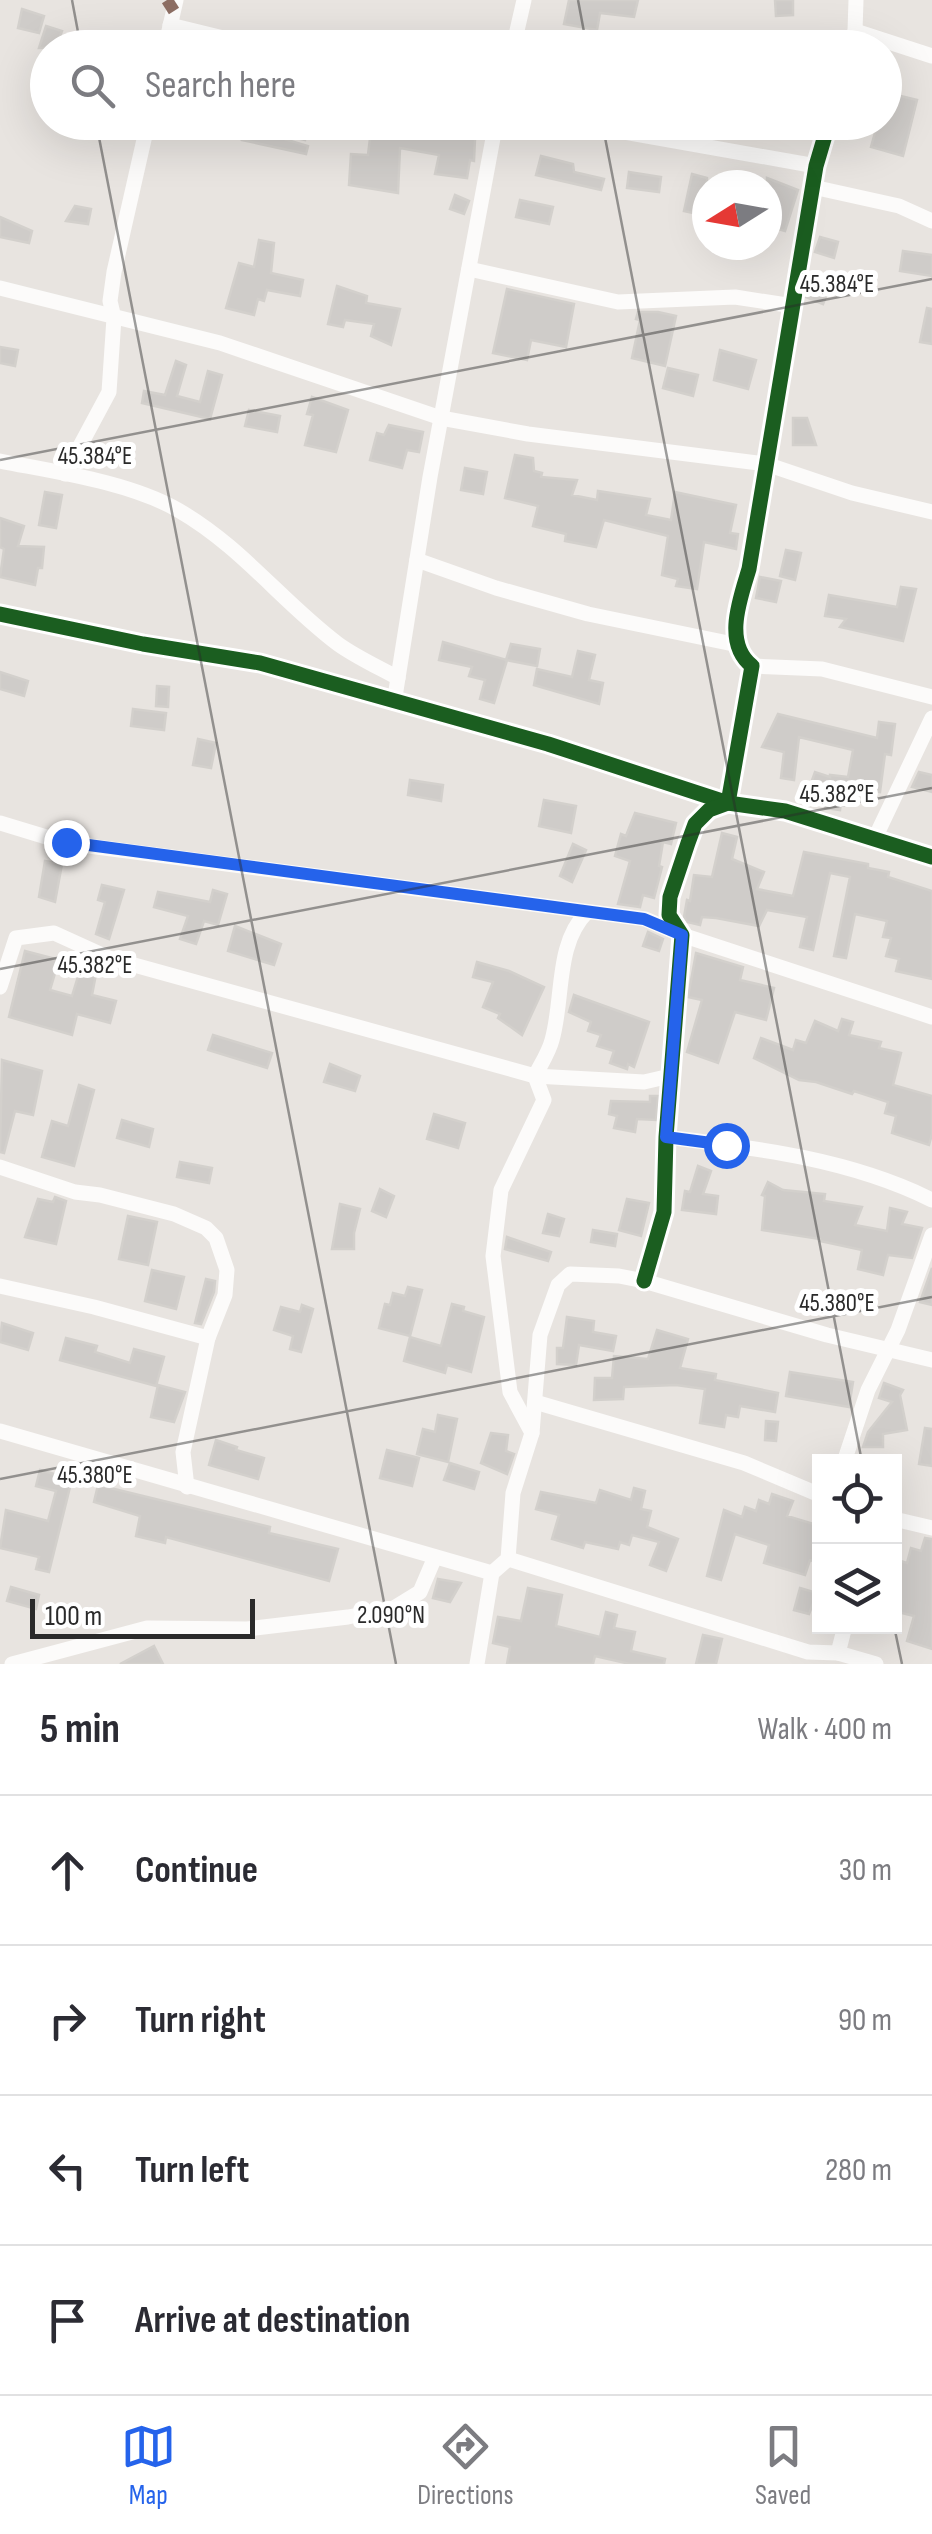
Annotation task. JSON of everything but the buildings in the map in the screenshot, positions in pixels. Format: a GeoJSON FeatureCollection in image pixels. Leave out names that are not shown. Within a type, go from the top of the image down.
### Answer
{"type":"FeatureCollection","features":[{"type":"Feature","properties":{"kind":"street"},"geometry":{"type":"LineString","coordinates":[[169,30],[176,0]]}},
{"type":"Feature","properties":{"kind":"street"},"geometry":{"type":"LineString","coordinates":[[516,30],[524,0]]}},
{"type":"Feature","properties":{"kind":"street"},"geometry":{"type":"LineString","coordinates":[[856,0],[856,30]]}},
{"type":"Feature","properties":{"kind":"street"},"geometry":{"type":"LineString","coordinates":[[170,25],[190,30]]}},
{"type":"Feature","properties":{"kind":"street"},"geometry":{"type":"LineString","coordinates":[[902,46],[932,56]]}},
{"type":"Feature","properties":{"kind":"street"},"geometry":{"type":"LineString","coordinates":[[66,474],[109,392],[114,318],[110,300],[144,140]]}},
{"type":"Feature","properties":{"kind":"street"},"geometry":{"type":"LineString","coordinates":[[394,703],[493,140]]}},
{"type":"Feature","properties":{"kind":"street"},"geometry":{"type":"LineString","coordinates":[[669,140],[816,166]]}},
{"type":"Feature","properties":{"kind":"street"},"geometry":{"type":"LineString","coordinates":[[824,140],[816,166],[749,570],[739,603],[738,645],[752,666],[822,670],[932,697]]}},
{"type":"Feature","properties":{"kind":"street"},"geometry":{"type":"LineString","coordinates":[[813,187],[899,206],[932,221]]}},
{"type":"Feature","properties":{"kind":"street"},"geometry":{"type":"LineString","coordinates":[[470,268],[618,302],[736,297],[792,306]]}},
{"type":"Feature","properties":{"kind":"street"},"geometry":{"type":"LineString","coordinates":[[0,288],[220,343],[441,418],[600,444],[766,464],[852,493],[932,512]]}},
{"type":"Feature","properties":{"kind":"street"},"geometry":{"type":"LineString","coordinates":[[0,461],[66,474],[175,508],[233,546],[340,646],[398,678]]}},
{"type":"Feature","properties":{"kind":"street"},"geometry":{"type":"LineString","coordinates":[[417,560],[588,614],[738,645]]}},
{"type":"Feature","properties":{"kind":"street"},"geometry":{"type":"LineString","coordinates":[[0,614],[260,663],[548,744],[728,803],[785,811],[932,857]]}},
{"type":"Feature","properties":{"kind":"street"},"geometry":{"type":"LineString","coordinates":[[728,803],[752,666]]}},
{"type":"Feature","properties":{"kind":"street"},"geometry":{"type":"LineString","coordinates":[[875,838],[932,718]]}},
{"type":"Feature","properties":{"kind":"street"},"geometry":{"type":"LineString","coordinates":[[644,1281],[664,1212],[682,935],[670,914],[670,897],[695,824],[708,810],[728,803]]}},
{"type":"Feature","properties":{"kind":"street"},"geometry":{"type":"LineString","coordinates":[[0,823],[66,842],[644,919],[932,1017]]}},
{"type":"Feature","properties":{"kind":"street"},"geometry":{"type":"LineString","coordinates":[[532,1433],[510,1392],[493,1256],[501,1190],[544,1100],[535,1076],[552,1040],[573,926],[588,912]]}},
{"type":"Feature","properties":{"kind":"street"},"geometry":{"type":"LineString","coordinates":[[0,987],[8,936],[54,934],[109,958],[535,1076],[644,1082],[670,1076]]}},
{"type":"Feature","properties":{"kind":"street"},"geometry":{"type":"LineString","coordinates":[[666,1137],[783,1154],[852,1170],[893,1180],[932,1200]]}},
{"type":"Feature","properties":{"kind":"street"},"geometry":{"type":"LineString","coordinates":[[0,1167],[75,1192],[174,1214],[206,1228],[216,1238],[226,1270],[224,1295],[208,1338],[183,1452],[187,1487]]}},
{"type":"Feature","properties":{"kind":"street"},"geometry":{"type":"LineString","coordinates":[[847,1454],[868,1390],[898,1330],[932,1235]]}},
{"type":"Feature","properties":{"kind":"street"},"geometry":{"type":"LineString","coordinates":[[477,1664],[492,1574],[508,1559],[514,1493],[532,1433],[540,1335],[558,1285],[570,1274],[644,1281],[827,1336],[932,1360]]}},
{"type":"Feature","properties":{"kind":"street"},"geometry":{"type":"LineString","coordinates":[[0,1286],[94,1306],[208,1338]]}},
{"type":"Feature","properties":{"kind":"street"},"geometry":{"type":"LineString","coordinates":[[535,1402],[744,1462],[812,1492]]}},
{"type":"Feature","properties":{"kind":"street"},"geometry":{"type":"LineString","coordinates":[[0,1431],[492,1574]]}},
{"type":"Feature","properties":{"kind":"street"},"geometry":{"type":"LineString","coordinates":[[902,1521],[932,1528]]}},
{"type":"Feature","properties":{"kind":"street"},"geometry":{"type":"LineString","coordinates":[[12,1664],[147,1628],[247,1629],[348,1618],[394,1608],[420,1592],[435,1558]]}},
{"type":"Feature","properties":{"kind":"street"},"geometry":{"type":"LineString","coordinates":[[508,1559],[807,1658],[838,1654],[876,1664]]}},
{"type":"Feature","properties":{"kind":"street"},"geometry":{"type":"LineString","coordinates":[[838,1654],[843,1634]]}},
{"type":"Feature","properties":{"kind":"marked path"},"geometry":{"type":"LineString","coordinates":[[167,0],[174,11]]}},
{"type":"Feature","properties":{"kind":"cycle path"},"geometry":{"type":"LineString","coordinates":[[644,1281],[664,1212],[682,935],[669,915],[670,897],[695,824],[709,810],[728,803],[752,666],[738,645],[736,620],[749,569],[816,166],[824,140]]}},
{"type":"Feature","properties":{"kind":"cycle path"},"geometry":{"type":"LineString","coordinates":[[0,614],[260,663],[548,744],[728,803],[785,811],[932,857]]}},
{"type":"Feature","properties":{"kind":"route"},"geometry":{"type":"LineString","coordinates":[[66,842],[644,919],[682,935],[666,1137],[726,1145]]}}]}
